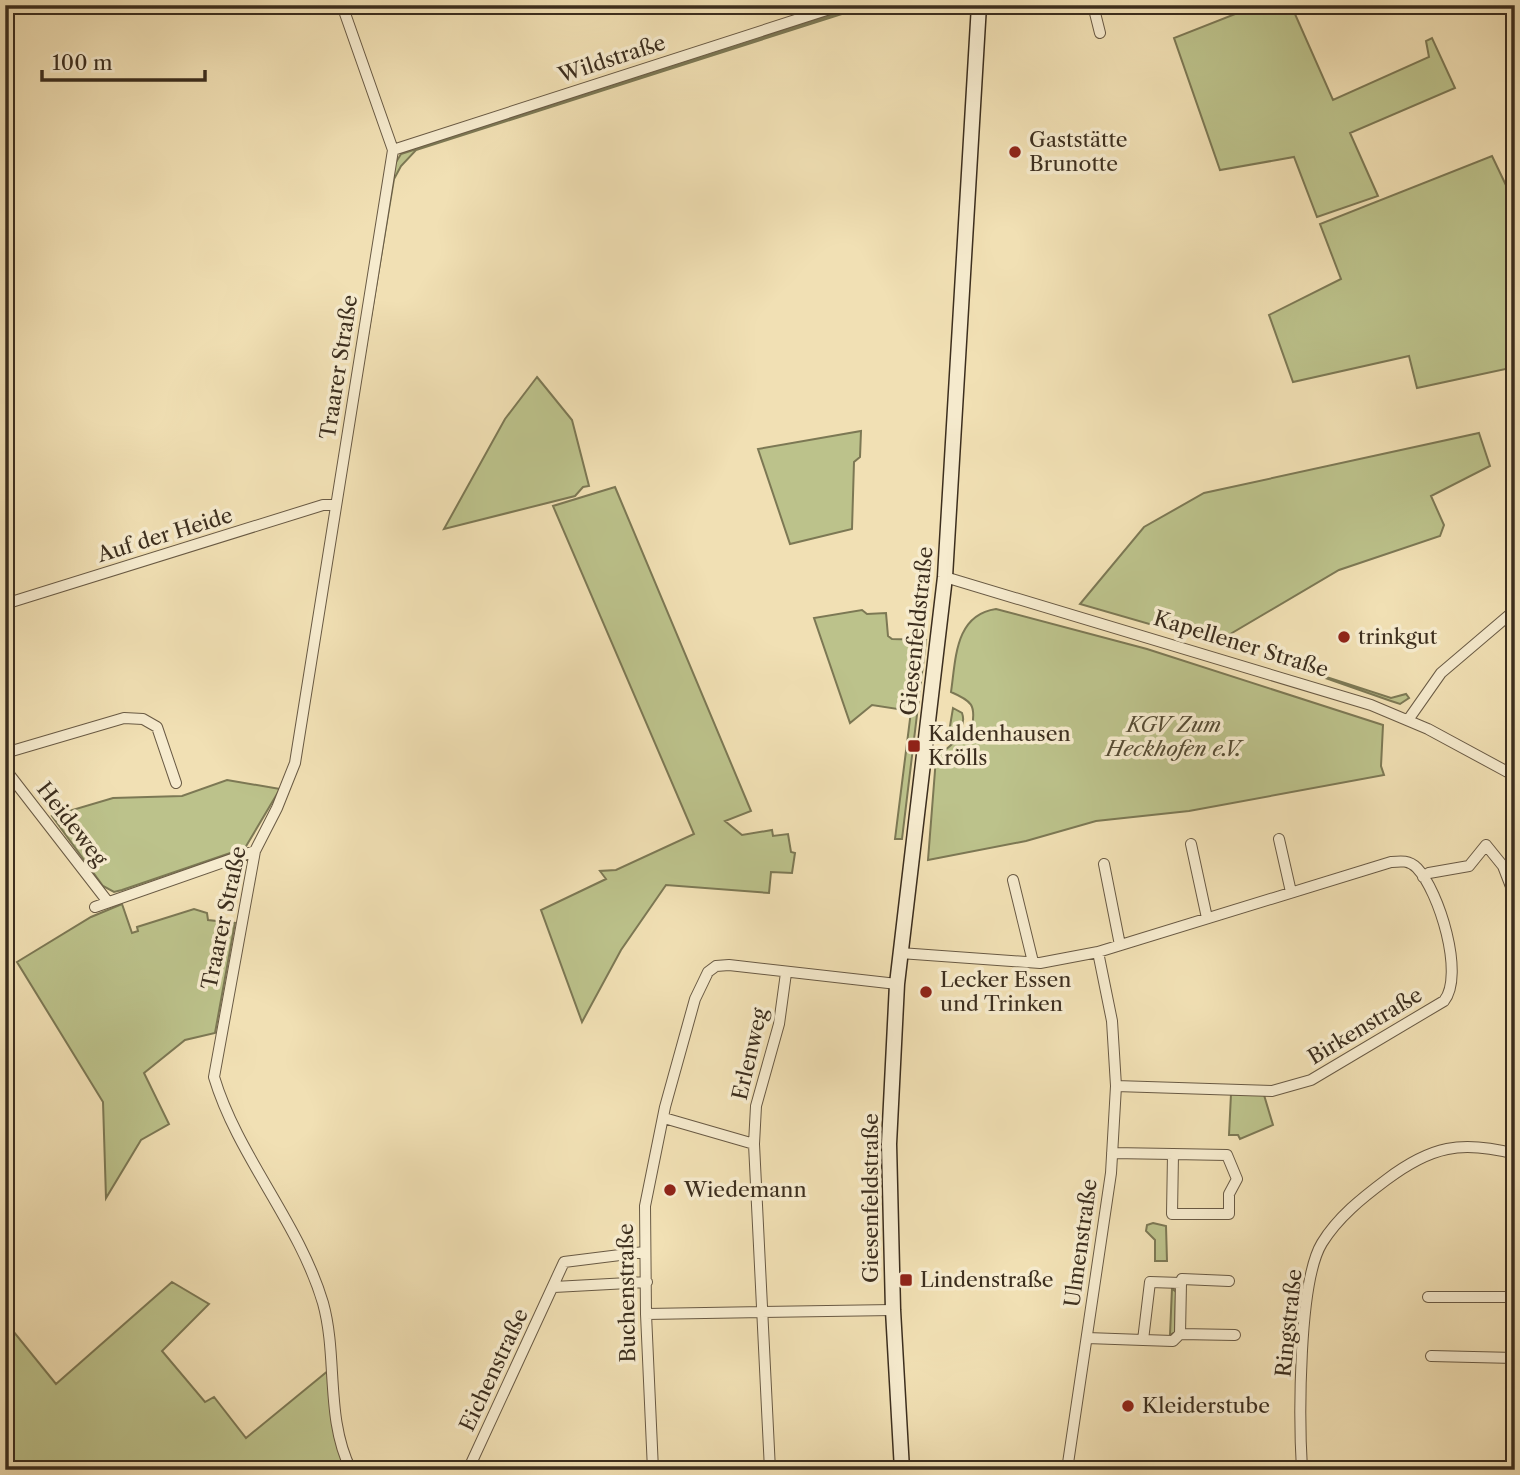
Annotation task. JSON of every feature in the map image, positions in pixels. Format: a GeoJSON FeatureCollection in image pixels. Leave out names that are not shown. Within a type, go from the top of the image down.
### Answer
{"type":"FeatureCollection","features":[{"type":"Feature","properties":{"kind":"main road","name":"Giesenfeldstraße"},"geometry":{"type":"LineString","coordinates":[[902,1470],[893,1310],[890,1144],[897,984],[945,577],[979,5]]}},
{"type":"Feature","properties":{"kind":"street"},"geometry":{"type":"LineString","coordinates":[[342,5],[393,150]]}},
{"type":"Feature","properties":{"kind":"street","name":"Wildstraße"},"geometry":{"type":"LineString","coordinates":[[393,150],[842,5]]}},
{"type":"Feature","properties":{"kind":"street"},"geometry":{"type":"LineString","coordinates":[[1093,5],[1100,33]]}},
{"type":"Feature","properties":{"kind":"street","name":"Traarer Straße"},"geometry":{"type":"LineString","coordinates":[[351,1470],[334,1410],[332,1348],[322,1302],[280,1208],[221,1103],[214,1077],[255,850],[277,808],[295,764],[393,150]]}},
{"type":"Feature","properties":{"kind":"street","name":"Auf der Heide"},"geometry":{"type":"LineString","coordinates":[[5,604],[323,505],[336,505]]}},
{"type":"Feature","properties":{"kind":"street","name":"Kapellener Straße"},"geometry":{"type":"LineString","coordinates":[[945,577],[1328,690],[1408,720],[1515,776]]}},
{"type":"Feature","properties":{"kind":"street"},"geometry":{"type":"LineString","coordinates":[[1408,720],[1441,673],[1515,610]]}},
{"type":"Feature","properties":{"kind":"street"},"geometry":{"type":"LineString","coordinates":[[5,753],[124,718],[143,719],[157,727],[176,783]]}},
{"type":"Feature","properties":{"kind":"street","name":"Heideweg"},"geometry":{"type":"LineString","coordinates":[[5,769],[108,902]]}},
{"type":"Feature","properties":{"kind":"street"},"geometry":{"type":"LineString","coordinates":[[1279,839],[1291,892]]}},
{"type":"Feature","properties":{"kind":"street"},"geometry":{"type":"LineString","coordinates":[[1191,844],[1207,918]]}},
{"type":"Feature","properties":{"kind":"street"},"geometry":{"type":"LineString","coordinates":[[900,953],[1033,962],[1098,952],[1391,862],[1406,861],[1416,867],[1423,877],[1429,873],[1469,866],[1486,845],[1503,866],[1515,897]]}},
{"type":"Feature","properties":{"kind":"street"},"geometry":{"type":"LineString","coordinates":[[95,907],[255,850]]}},
{"type":"Feature","properties":{"kind":"street"},"geometry":{"type":"LineString","coordinates":[[1104,864],[1120,945]]}},
{"type":"Feature","properties":{"kind":"street","name":"Birkenstraße"},"geometry":{"type":"LineString","coordinates":[[1116,1086],[1272,1091],[1290,1088],[1311,1080],[1444,1001],[1452,991],[1451,956],[1443,921],[1423,877]]}},
{"type":"Feature","properties":{"kind":"street"},"geometry":{"type":"LineString","coordinates":[[1013,880],[1033,962]]}},
{"type":"Feature","properties":{"kind":"street","name":"Ulmenstraße"},"geometry":{"type":"LineString","coordinates":[[1067,1470],[1112,1153],[1116,1086],[1112,1021],[1098,952]]}},
{"type":"Feature","properties":{"kind":"street","name":"Buchenstraße"},"geometry":{"type":"LineString","coordinates":[[653,1470],[644,1252],[645,1206],[664,1118],[695,999],[708,972],[716,966],[729,965],[897,984]]}},
{"type":"Feature","properties":{"kind":"street","name":"Erlenweg"},"geometry":{"type":"LineString","coordinates":[[770,1470],[754,1144],[756,1106],[779,1024],[786,973]]}},
{"type":"Feature","properties":{"kind":"street"},"geometry":{"type":"LineString","coordinates":[[664,1118],[754,1144]]}},
{"type":"Feature","properties":{"kind":"street","name":"Ringstraße"},"geometry":{"type":"LineString","coordinates":[[1302,1470],[1304,1337],[1312,1272],[1320,1246],[1351,1208],[1410,1162],[1433,1151],[1461,1146],[1485,1146],[1515,1154]]}},
{"type":"Feature","properties":{"kind":"street","name":"Ulmenstraße"},"geometry":{"type":"LineString","coordinates":[[1112,1153],[1172,1154],[1227,1155],[1237,1179],[1229,1194],[1229,1214],[1172,1213],[1172,1154]]}},
{"type":"Feature","properties":{"kind":"street","name":"Eichenstraße"},"geometry":{"type":"LineString","coordinates":[[468,1470],[564,1262],[644,1252]]}},
{"type":"Feature","properties":{"kind":"street"},"geometry":{"type":"LineString","coordinates":[[1180,1334],[1182,1279],[1229,1281]]}},
{"type":"Feature","properties":{"kind":"street"},"geometry":{"type":"LineString","coordinates":[[554,1287],[646,1282]]}},
{"type":"Feature","properties":{"kind":"street"},"geometry":{"type":"LineString","coordinates":[[1143,1340],[1150,1282],[1181,1283]]}},
{"type":"Feature","properties":{"kind":"street"},"geometry":{"type":"LineString","coordinates":[[1428,1297],[1515,1297]]}},
{"type":"Feature","properties":{"kind":"street"},"geometry":{"type":"LineString","coordinates":[[646,1314],[893,1310]]}},
{"type":"Feature","properties":{"kind":"street","name":"Ulmenstraße"},"geometry":{"type":"LineString","coordinates":[[1087,1338],[1173,1341],[1180,1334],[1235,1335]]}},
{"type":"Feature","properties":{"kind":"street"},"geometry":{"type":"LineString","coordinates":[[1431,1356],[1515,1358]]}},
{"type":"Feature","properties":{"kind":"street"},"geometry":{"type":"LineString","coordinates":[[1507,1470],[1515,1468]]}},
{"type":"Feature","properties":{"kind":"green space"},"geometry":{"type":"Polygon","coordinates":[[[863,5],[870,5],[416,150],[401,166],[394,179],[348,455],[393,167],[401,154],[863,5]]]}},
{"type":"Feature","properties":{"kind":"green space"},"geometry":{"type":"Polygon","coordinates":[[[1258,5],[1291,5],[1333,100],[1429,57],[1426,41],[1432,38],[1455,88],[1350,133],[1378,196],[1317,217],[1294,157],[1220,170],[1174,38],[1258,5]]]}},
{"type":"Feature","properties":{"kind":"green space"},"geometry":{"type":"Polygon","coordinates":[[[1492,156],[1515,204],[1515,367],[1417,388],[1409,356],[1293,382],[1269,315],[1341,279],[1320,224],[1492,156]]]}},
{"type":"Feature","properties":{"kind":"green space"},"geometry":{"type":"Polygon","coordinates":[[[537,377],[572,420],[589,486],[583,487],[575,496],[444,529],[505,419],[537,377]]]}},
{"type":"Feature","properties":{"kind":"green space"},"geometry":{"type":"Polygon","coordinates":[[[861,431],[860,457],[854,462],[852,529],[790,544],[758,449],[861,431]]]}},
{"type":"Feature","properties":{"kind":"green space"},"geometry":{"type":"Polygon","coordinates":[[[1479,433],[1490,466],[1431,496],[1444,525],[1440,536],[1339,570],[1215,643],[1080,604],[1144,527],[1204,493],[1479,433]]]}},
{"type":"Feature","properties":{"kind":"green space"},"geometry":{"type":"Polygon","coordinates":[[[615,487],[751,811],[725,821],[742,835],[772,830],[773,836],[788,834],[791,852],[795,853],[792,873],[771,872],[769,893],[666,885],[621,950],[582,1022],[541,910],[606,879],[600,871],[616,870],[694,834],[553,506],[615,487]]]}},
{"type":"Feature","properties":{"kind":"green space","name":"KGV Zum Heckhofen e.V."},"geometry":{"type":"Polygon","coordinates":[[[996,609],[1147,649],[1383,725],[1381,766],[1384,775],[1189,811],[1096,821],[1026,841],[928,860],[936,758],[972,727],[971,705],[951,692],[960,640],[972,620],[982,613],[996,609]]]}},
{"type":"Feature","properties":{"kind":"green space"},"geometry":{"type":"Polygon","coordinates":[[[862,610],[867,614],[886,613],[888,636],[892,639],[926,640],[902,839],[895,839],[911,711],[872,705],[850,723],[814,618],[862,610]]]}},
{"type":"Feature","properties":{"kind":"green space"},"geometry":{"type":"Polygon","coordinates":[[[1277,661],[1391,698],[1406,694],[1409,698],[1400,704],[1277,661]]]}},
{"type":"Feature","properties":{"kind":"green space"},"geometry":{"type":"Polygon","coordinates":[[[953,708],[962,713],[963,721],[958,731],[948,738],[953,708]]]}},
{"type":"Feature","properties":{"kind":"green space"},"geometry":{"type":"Polygon","coordinates":[[[227,780],[280,789],[245,848],[114,892],[103,886],[52,816],[113,798],[182,796],[227,780]]]}},
{"type":"Feature","properties":{"kind":"green space"},"geometry":{"type":"Polygon","coordinates":[[[122,904],[132,933],[138,931],[137,927],[194,909],[207,913],[208,920],[235,923],[215,1033],[185,1040],[144,1073],[169,1124],[141,1140],[106,1198],[103,1102],[17,962],[91,917],[122,904]]]}},
{"type":"Feature","properties":{"kind":"green space"},"geometry":{"type":"Polygon","coordinates":[[[1231,1094],[1264,1095],[1273,1125],[1240,1139],[1238,1135],[1229,1135],[1231,1094]]]}},
{"type":"Feature","properties":{"kind":"green space"},"geometry":{"type":"Polygon","coordinates":[[[1153,1223],[1166,1226],[1167,1261],[1155,1261],[1155,1240],[1146,1231],[1147,1225],[1153,1223]]]}},
{"type":"Feature","properties":{"kind":"green space"},"geometry":{"type":"Polygon","coordinates":[[[172,1282],[209,1304],[162,1351],[205,1402],[214,1397],[246,1438],[329,1370],[332,1417],[342,1462],[336,1470],[5,1470],[5,1321],[56,1384],[172,1282]]]}},
{"type":"Feature","properties":{"kind":"green space"},"geometry":{"type":"Polygon","coordinates":[[[1172,1288],[1176,1292],[1175,1332],[1170,1335],[1172,1288]]]}},
{"type":"Feature","properties":{"kind":"place","name":"Gaststätte Brunotte"},"geometry":{"type":"Point","coordinates":[1015,152]}},
{"type":"Feature","properties":{"kind":"place","name":"trinkgut"},"geometry":{"type":"Point","coordinates":[1344,637]}},
{"type":"Feature","properties":{"kind":"place","name":"Kaldenhausen Krölls"},"geometry":{"type":"Point","coordinates":[914,746]}},
{"type":"Feature","properties":{"kind":"place","name":"Lecker Essen und Trinken"},"geometry":{"type":"Point","coordinates":[926,992]}},
{"type":"Feature","properties":{"kind":"place","name":"Wiedemann"},"geometry":{"type":"Point","coordinates":[670,1190]}},
{"type":"Feature","properties":{"kind":"place","name":"Lindenstraße"},"geometry":{"type":"Point","coordinates":[906,1280]}},
{"type":"Feature","properties":{"kind":"place","name":"Kleiderstube"},"geometry":{"type":"Point","coordinates":[1128,1406]}}]}
